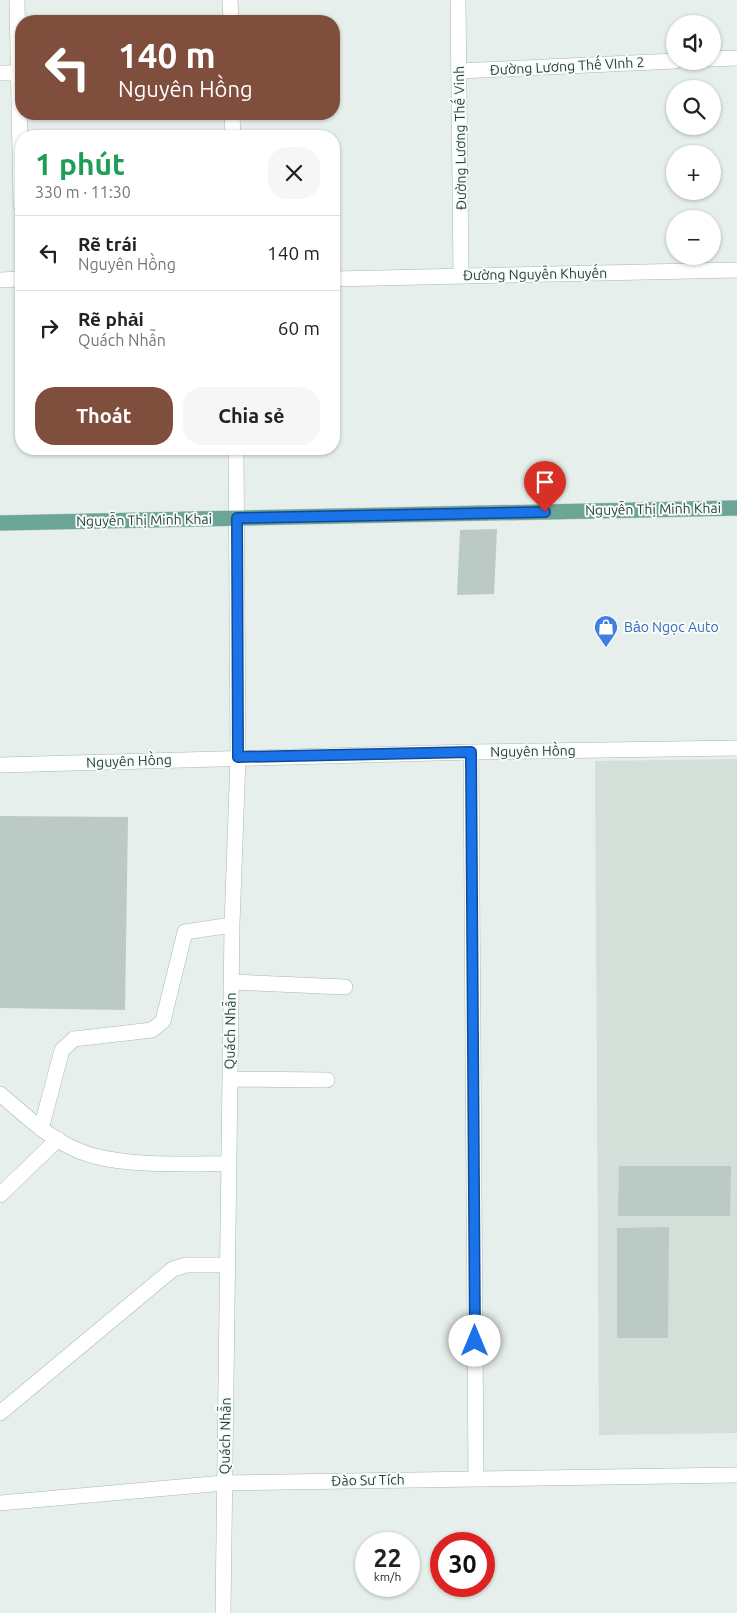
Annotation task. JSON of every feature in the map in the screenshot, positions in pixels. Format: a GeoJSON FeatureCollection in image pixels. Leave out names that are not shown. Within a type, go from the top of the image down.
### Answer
{"type":"FeatureCollection","features":[{"type":"Feature","properties":{"kind":"main road","name":"Nguyễn Thị Minh Khai"},"geometry":{"type":"LineString","coordinates":[[0,523],[737,508]]}},
{"type":"Feature","properties":{"kind":"street"},"geometry":{"type":"LineString","coordinates":[[17,0],[17,15]]}},
{"type":"Feature","properties":{"kind":"street"},"geometry":{"type":"LineString","coordinates":[[230,0],[230,15]]}},
{"type":"Feature","properties":{"kind":"street","name":"Đường Lương Thế Vinh"},"geometry":{"type":"LineString","coordinates":[[458,0],[461,275]]}},
{"type":"Feature","properties":{"kind":"street"},"geometry":{"type":"LineString","coordinates":[[721,59],[737,58]]}},
{"type":"Feature","properties":{"kind":"street","name":"Đường Lương Thế VInh 2"},"geometry":{"type":"LineString","coordinates":[[459,71],[666,61]]}},
{"type":"Feature","properties":{"kind":"street"},"geometry":{"type":"LineString","coordinates":[[0,73],[15,73]]}},
{"type":"Feature","properties":{"kind":"street","name":"Đường Nguyễn Khuyến"},"geometry":{"type":"LineString","coordinates":[[340,279],[737,270]]}},
{"type":"Feature","properties":{"kind":"street"},"geometry":{"type":"LineString","coordinates":[[0,280],[15,279]]}},
{"type":"Feature","properties":{"kind":"street","name":"Quách Nhẫn"},"geometry":{"type":"LineString","coordinates":[[223,1613],[231,982],[238,757],[236,455]]}},
{"type":"Feature","properties":{"kind":"street","name":"Nguyên Hồng"},"geometry":{"type":"LineString","coordinates":[[0,765],[238,757],[737,748]]}},
{"type":"Feature","properties":{"kind":"street"},"geometry":{"type":"LineString","coordinates":[[471,752],[476,1478]]}},
{"type":"Feature","properties":{"kind":"street"},"geometry":{"type":"LineString","coordinates":[[41,1128],[62,1050],[66,1044],[74,1039],[152,1030],[159,1026],[163,1021],[185,932],[232,925]]}},
{"type":"Feature","properties":{"kind":"street"},"geometry":{"type":"LineString","coordinates":[[231,982],[345,987]]}},
{"type":"Feature","properties":{"kind":"street"},"geometry":{"type":"LineString","coordinates":[[230,1079],[327,1080]]}},
{"type":"Feature","properties":{"kind":"street"},"geometry":{"type":"LineString","coordinates":[[0,1094],[41,1128],[77,1150],[116,1160],[228,1164]]}},
{"type":"Feature","properties":{"kind":"street"},"geometry":{"type":"LineString","coordinates":[[0,1195],[58,1139]]}},
{"type":"Feature","properties":{"kind":"street"},"geometry":{"type":"LineString","coordinates":[[0,1413],[173,1269],[186,1265],[227,1265]]}},
{"type":"Feature","properties":{"kind":"street","name":"Đào Sư Tích"},"geometry":{"type":"LineString","coordinates":[[0,1503],[224,1483],[737,1475]]}},
{"type":"Feature","properties":{"kind":"shaded area"},"geometry":{"type":"Polygon","coordinates":[[[737,759],[737,1433],[599,1435],[595,761],[737,759]]]}},
{"type":"Feature","properties":{"kind":"building"},"geometry":{"type":"Polygon","coordinates":[[[497,529],[494,594],[457,595],[460,530],[497,529]]]}},
{"type":"Feature","properties":{"kind":"building"},"geometry":{"type":"Polygon","coordinates":[[[0,816],[128,817],[125,1010],[0,1008],[0,816]]]}},
{"type":"Feature","properties":{"kind":"building"},"geometry":{"type":"Polygon","coordinates":[[[619,1166],[731,1166],[730,1216],[618,1216],[619,1166]]]}},
{"type":"Feature","properties":{"kind":"building"},"geometry":{"type":"Polygon","coordinates":[[[669,1227],[668,1338],[617,1338],[617,1228],[669,1227]]]}},
{"type":"Feature","properties":{"kind":"place","name":"Bảo Ngọc Auto"},"geometry":{"type":"Point","coordinates":[606,648]}},
{"type":"Feature","properties":{"kind":"route"},"geometry":{"type":"LineString","coordinates":[[475,1341],[471,752],[238,757],[237,518],[545,512]]}}]}
